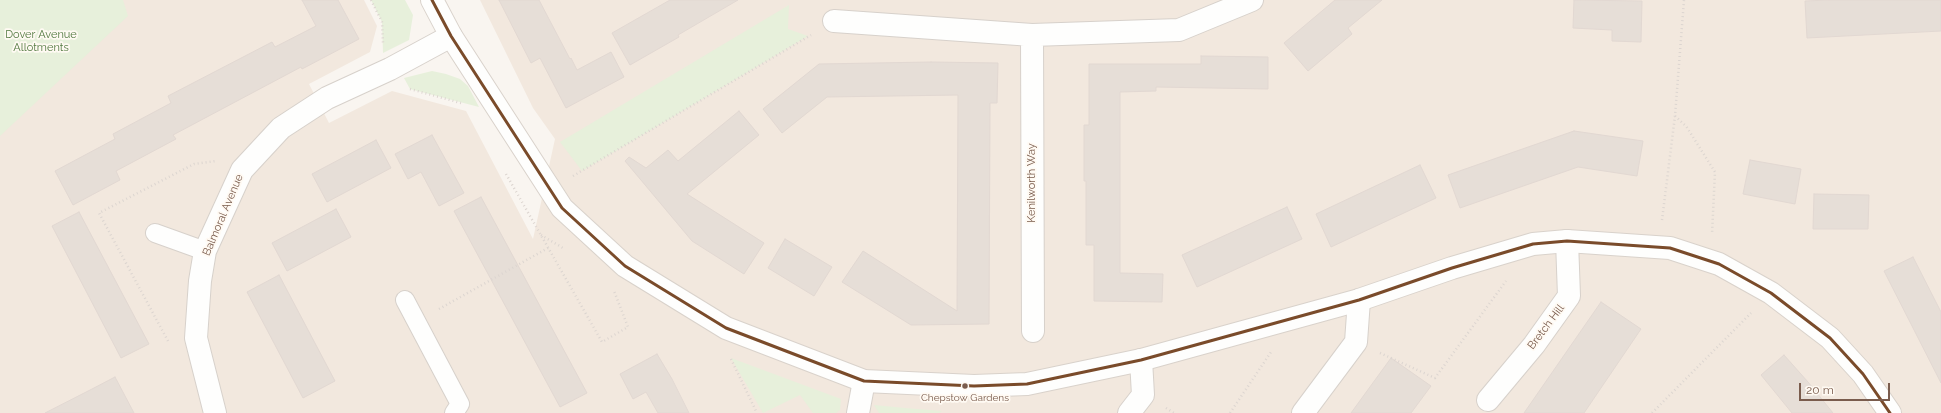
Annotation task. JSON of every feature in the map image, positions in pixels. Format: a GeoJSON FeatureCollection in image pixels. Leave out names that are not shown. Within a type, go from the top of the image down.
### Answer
{"type":"FeatureCollection","features":[{"type":"Feature","properties":{"kind":"street"},"geometry":{"type":"LineString","coordinates":[[432,0],[451,36],[562,208],[625,266],[726,328],[864,381],[974,386],[1027,384],[1141,360],[1359,300],[1452,268],[1533,244],[1567,241],[1659,246],[1670,248],[1710,262],[1771,293],[1830,338],[1863,374],[1890,413]]}},
{"type":"Feature","properties":{"kind":"street"},"geometry":{"type":"LineString","coordinates":[[834,21],[1032,35],[1179,30],[1252,0]]}},
{"type":"Feature","properties":{"kind":"street","name":"Kenilworth Way"},"geometry":{"type":"LineString","coordinates":[[1032,35],[1033,331]]}},
{"type":"Feature","properties":{"kind":"street","name":"Balmoral Avenue"},"geometry":{"type":"LineString","coordinates":[[212,412],[196,338],[200,281],[205,252],[242,170],[281,128],[327,98],[390,69],[451,36]]}},
{"type":"Feature","properties":{"kind":"street","name":"Bretch Hill"},"geometry":{"type":"LineString","coordinates":[[1488,400],[1534,345],[1569,296],[1567,241]]}},
{"type":"Feature","properties":{"kind":"street"},"geometry":{"type":"LineString","coordinates":[[1303,413],[1356,342],[1359,300]]}},
{"type":"Feature","properties":{"kind":"street"},"geometry":{"type":"LineString","coordinates":[[1129,413],[1142,395],[1141,360]]}},
{"type":"Feature","properties":{"kind":"street"},"geometry":{"type":"LineString","coordinates":[[858,413],[864,381]]}},
{"type":"Feature","properties":{"kind":"lane"},"geometry":{"type":"LineString","coordinates":[[155,233],[205,252]]}},
{"type":"Feature","properties":{"kind":"lane"},"geometry":{"type":"LineString","coordinates":[[405,300],[460,410]]}},
{"type":"Feature","properties":{"kind":"path"},"geometry":{"type":"LineString","coordinates":[[371,0],[382,22],[383,53],[390,69],[401,86],[466,104]]}},
{"type":"Feature","properties":{"kind":"path"},"geometry":{"type":"LineString","coordinates":[[1659,246],[1675,116],[1684,0]]}},
{"type":"Feature","properties":{"kind":"path"},"geometry":{"type":"LineString","coordinates":[[549,190],[834,21]]}},
{"type":"Feature","properties":{"kind":"path"},"geometry":{"type":"LineString","coordinates":[[1675,116],[1686,126],[1715,172],[1710,262]]}},
{"type":"Feature","properties":{"kind":"path"},"geometry":{"type":"LineString","coordinates":[[505,173],[602,342],[628,327],[612,287]]}},
{"type":"Feature","properties":{"kind":"path"},"geometry":{"type":"LineString","coordinates":[[1356,342],[1435,378],[1533,244]]}},
{"type":"Feature","properties":{"kind":"path"},"geometry":{"type":"LineString","coordinates":[[416,321],[548,248]]}},
{"type":"Feature","properties":{"kind":"path"},"geometry":{"type":"LineString","coordinates":[[1652,413],[1771,293]]}},
{"type":"Feature","properties":{"kind":"path"},"geometry":{"type":"LineString","coordinates":[[1230,413],[1296,317]]}},
{"type":"Feature","properties":{"kind":"shaded area"},"geometry":{"type":"Polygon","coordinates":[[[0,0],[364,0],[377,26],[370,52],[309,84],[329,123],[392,91],[466,111],[533,239],[555,139],[533,108],[480,0],[1941,0],[1941,413],[0,413],[0,0]]]}},
{"type":"Feature","properties":{"kind":"green space","name":"Dover Avenue Allotments"},"geometry":{"type":"Polygon","coordinates":[[[0,0],[123,0],[128,16],[0,136],[0,0]]]}},
{"type":"Feature","properties":{"kind":"green space"},"geometry":{"type":"Polygon","coordinates":[[[371,0],[405,0],[413,15],[409,40],[383,53],[382,22],[371,0]]]}},
{"type":"Feature","properties":{"kind":"green space"},"geometry":{"type":"Polygon","coordinates":[[[789,5],[788,29],[808,36],[582,171],[560,142],[789,5]]]}},
{"type":"Feature","properties":{"kind":"green space"},"geometry":{"type":"Polygon","coordinates":[[[432,71],[460,79],[468,86],[479,107],[410,89],[404,78],[432,71]]]}},
{"type":"Feature","properties":{"kind":"green space"},"geometry":{"type":"Polygon","coordinates":[[[731,358],[841,399],[840,410],[836,413],[813,413],[800,395],[763,413],[731,358]]]}},
{"type":"Feature","properties":{"kind":"green space"},"geometry":{"type":"Polygon","coordinates":[[[874,405],[942,411],[939,413],[879,413],[874,405]]]}},
{"type":"Feature","properties":{"kind":"building"},"geometry":{"type":"Polygon","coordinates":[[[302,0],[338,0],[359,39],[302,69],[301,67],[173,135],[176,139],[116,171],[120,180],[73,205],[55,171],[115,139],[113,134],[171,103],[168,96],[272,42],[275,47],[316,26],[302,0]]]}},
{"type":"Feature","properties":{"kind":"building"},"geometry":{"type":"Polygon","coordinates":[[[499,0],[539,0],[577,70],[611,52],[624,77],[566,108],[540,58],[531,63],[499,0]]]}},
{"type":"Feature","properties":{"kind":"building"},"geometry":{"type":"Polygon","coordinates":[[[670,0],[738,0],[678,35],[679,37],[630,65],[612,33],[670,0]]]}},
{"type":"Feature","properties":{"kind":"building"},"geometry":{"type":"Polygon","coordinates":[[[1335,0],[1382,0],[1348,28],[1352,34],[1308,71],[1284,43],[1335,0]]]}},
{"type":"Feature","properties":{"kind":"building"},"geometry":{"type":"Polygon","coordinates":[[[1574,0],[1642,1],[1641,42],[1612,41],[1612,30],[1573,28],[1574,0]]]}},
{"type":"Feature","properties":{"kind":"building"},"geometry":{"type":"Polygon","coordinates":[[[1941,0],[1941,31],[1807,38],[1805,1],[1941,0]]]}},
{"type":"Feature","properties":{"kind":"building"},"geometry":{"type":"Polygon","coordinates":[[[1201,56],[1268,57],[1268,89],[1156,87],[1156,91],[1120,92],[1120,273],[1163,274],[1162,302],[1094,301],[1094,245],[1086,245],[1086,181],[1084,181],[1084,125],[1089,125],[1089,64],[1201,64],[1201,56]]]}},
{"type":"Feature","properties":{"kind":"building"},"geometry":{"type":"Polygon","coordinates":[[[931,62],[998,63],[997,103],[990,103],[989,324],[911,325],[842,282],[863,251],[957,311],[958,95],[827,97],[782,133],[763,109],[819,64],[931,62]]]}},
{"type":"Feature","properties":{"kind":"building"},"geometry":{"type":"Polygon","coordinates":[[[739,111],[759,135],[687,194],[764,243],[744,274],[692,241],[625,161],[629,157],[646,168],[668,150],[678,161],[739,111]]]}},
{"type":"Feature","properties":{"kind":"building"},"geometry":{"type":"Polygon","coordinates":[[[1574,131],[1643,141],[1637,176],[1578,167],[1460,208],[1448,175],[1574,131]]]}},
{"type":"Feature","properties":{"kind":"building"},"geometry":{"type":"Polygon","coordinates":[[[432,135],[464,193],[439,206],[421,172],[408,179],[395,154],[432,135]]]}},
{"type":"Feature","properties":{"kind":"building"},"geometry":{"type":"Polygon","coordinates":[[[376,140],[391,168],[327,202],[312,174],[376,140]]]}},
{"type":"Feature","properties":{"kind":"building"},"geometry":{"type":"Polygon","coordinates":[[[1750,160],[1801,169],[1795,204],[1743,194],[1750,160]]]}},
{"type":"Feature","properties":{"kind":"building"},"geometry":{"type":"Polygon","coordinates":[[[1420,165],[1436,198],[1331,247],[1316,214],[1420,165]]]}},
{"type":"Feature","properties":{"kind":"building"},"geometry":{"type":"Polygon","coordinates":[[[1814,194],[1869,195],[1868,229],[1813,229],[1814,194]]]}},
{"type":"Feature","properties":{"kind":"building"},"geometry":{"type":"Polygon","coordinates":[[[481,197],[587,393],[560,407],[454,211],[481,197]]]}},
{"type":"Feature","properties":{"kind":"building"},"geometry":{"type":"Polygon","coordinates":[[[1287,207],[1302,239],[1197,287],[1182,255],[1287,207]]]}},
{"type":"Feature","properties":{"kind":"building"},"geometry":{"type":"Polygon","coordinates":[[[336,209],[351,237],[287,271],[272,243],[336,209]]]}},
{"type":"Feature","properties":{"kind":"building"},"geometry":{"type":"Polygon","coordinates":[[[79,212],[149,344],[121,358],[52,226],[79,212]]]}},
{"type":"Feature","properties":{"kind":"building"},"geometry":{"type":"Polygon","coordinates":[[[785,239],[832,267],[814,296],[768,268],[785,239]]]}},
{"type":"Feature","properties":{"kind":"building"},"geometry":{"type":"Polygon","coordinates":[[[1913,257],[1941,312],[1941,383],[1884,271],[1913,257]]]}},
{"type":"Feature","properties":{"kind":"building"},"geometry":{"type":"Polygon","coordinates":[[[279,275],[335,381],[303,398],[247,292],[279,275]]]}},
{"type":"Feature","properties":{"kind":"building"},"geometry":{"type":"Polygon","coordinates":[[[1601,302],[1641,329],[1584,413],[1524,413],[1601,302]]]}},
{"type":"Feature","properties":{"kind":"building"},"geometry":{"type":"Polygon","coordinates":[[[657,354],[672,379],[689,413],[658,413],[646,392],[633,399],[620,374],[657,354]]]}},
{"type":"Feature","properties":{"kind":"building"},"geometry":{"type":"Polygon","coordinates":[[[1784,355],[1833,413],[1792,413],[1761,375],[1784,355]]]}},
{"type":"Feature","properties":{"kind":"building"},"geometry":{"type":"Polygon","coordinates":[[[1391,358],[1431,386],[1411,413],[1351,413],[1391,358]]]}},
{"type":"Feature","properties":{"kind":"building"},"geometry":{"type":"Polygon","coordinates":[[[115,377],[134,413],[45,413],[92,389],[115,377]]]}},
{"type":"Feature","properties":{"kind":"transit line"},"geometry":{"type":"LineString","coordinates":[[432,0],[451,36],[562,208],[625,266],[726,328],[864,381],[974,386],[1027,384],[1141,360],[1359,300],[1452,268],[1533,244],[1567,241],[1670,248],[1719,264],[1771,293],[1830,338],[1863,374],[1890,413]]}},
{"type":"Feature","properties":{"kind":"place","name":"Chepstow Gardens"},"geometry":{"type":"Point","coordinates":[965,386]}}]}
